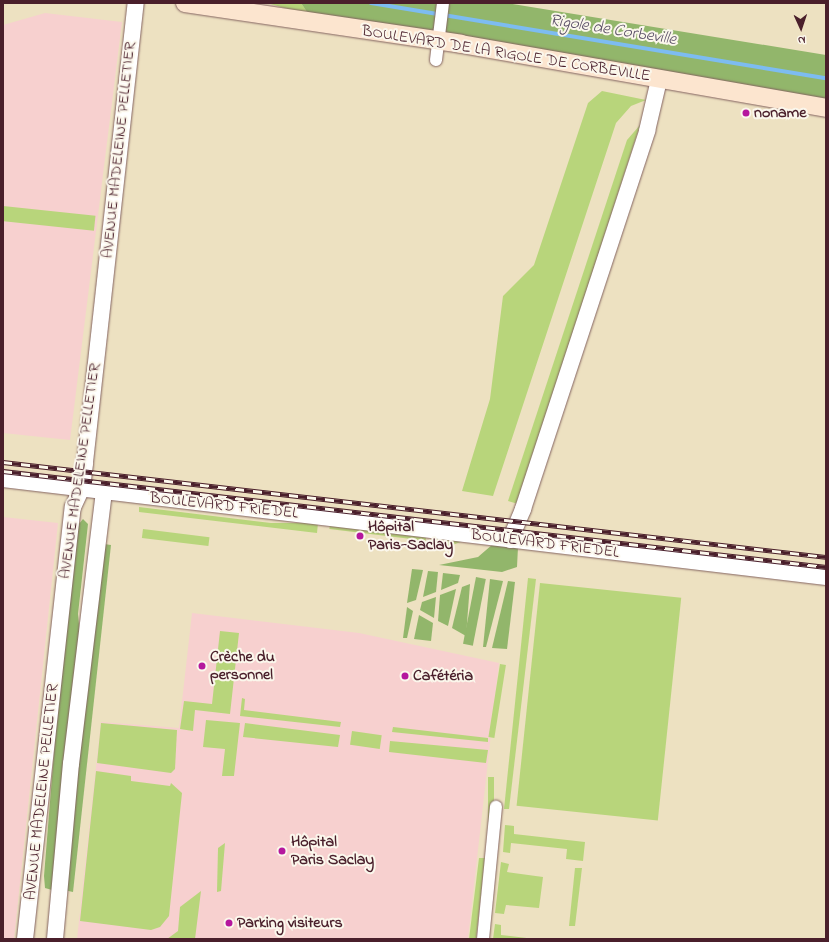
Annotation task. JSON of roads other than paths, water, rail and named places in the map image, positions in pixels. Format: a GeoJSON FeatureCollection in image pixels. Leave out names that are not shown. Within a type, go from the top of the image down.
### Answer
{"type":"FeatureCollection","features":[{"type":"Feature","properties":{"kind":"main road","name":"BOULEVARD DE LA RIGOLE DE CORBEVILLE"},"geometry":{"type":"LineString","coordinates":[[185,3],[438,40],[659,80],[826,108]]}},
{"type":"Feature","properties":{"kind":"street","name":"AVENUE MADELEINE PELLETIER"},"geometry":{"type":"LineString","coordinates":[[25,939],[73,507],[82,488],[136,3]]}},
{"type":"Feature","properties":{"kind":"street"},"geometry":{"type":"LineString","coordinates":[[436,60],[443,3]]}},
{"type":"Feature","properties":{"kind":"street"},"geometry":{"type":"LineString","coordinates":[[510,540],[523,509],[644,138],[659,80]]}},
{"type":"Feature","properties":{"kind":"street","name":"BOULEVARD FRIEDEL"},"geometry":{"type":"LineString","coordinates":[[3,479],[826,577]]}},
{"type":"Feature","properties":{"kind":"street","name":"AVENUE MADELEINE PELLETIER"},"geometry":{"type":"LineString","coordinates":[[55,939],[71,764],[104,492]]}},
{"type":"Feature","properties":{"kind":"street"},"geometry":{"type":"LineString","coordinates":[[483,939],[496,807]]}},
{"type":"Feature","properties":{"kind":"waterway","name":"Rigole de Corbeville"},"geometry":{"type":"LineString","coordinates":[[371,3],[826,78]]}},
{"type":"Feature","properties":{"kind":"railway"},"geometry":{"type":"LineString","coordinates":[[3,462],[826,557]]}},
{"type":"Feature","properties":{"kind":"railway"},"geometry":{"type":"LineString","coordinates":[[3,471],[826,567]]}},
{"type":"Feature","properties":{"kind":"place","name":"noname"},"geometry":{"type":"Point","coordinates":[746,113]}},
{"type":"Feature","properties":{"kind":"place","name":"Hôpital Paris-Saclay"},"geometry":{"type":"Point","coordinates":[360,536]}},
{"type":"Feature","properties":{"kind":"place","name":"Crèche du personnel"},"geometry":{"type":"Point","coordinates":[202,666]}},
{"type":"Feature","properties":{"kind":"place","name":"Cafétéria"},"geometry":{"type":"Point","coordinates":[405,676]}},
{"type":"Feature","properties":{"kind":"place","name":"Hôpital Paris Saclay"},"geometry":{"type":"Point","coordinates":[282,851]}},
{"type":"Feature","properties":{"kind":"place","name":"Parking visiteurs"},"geometry":{"type":"Point","coordinates":[229,923]}}]}
